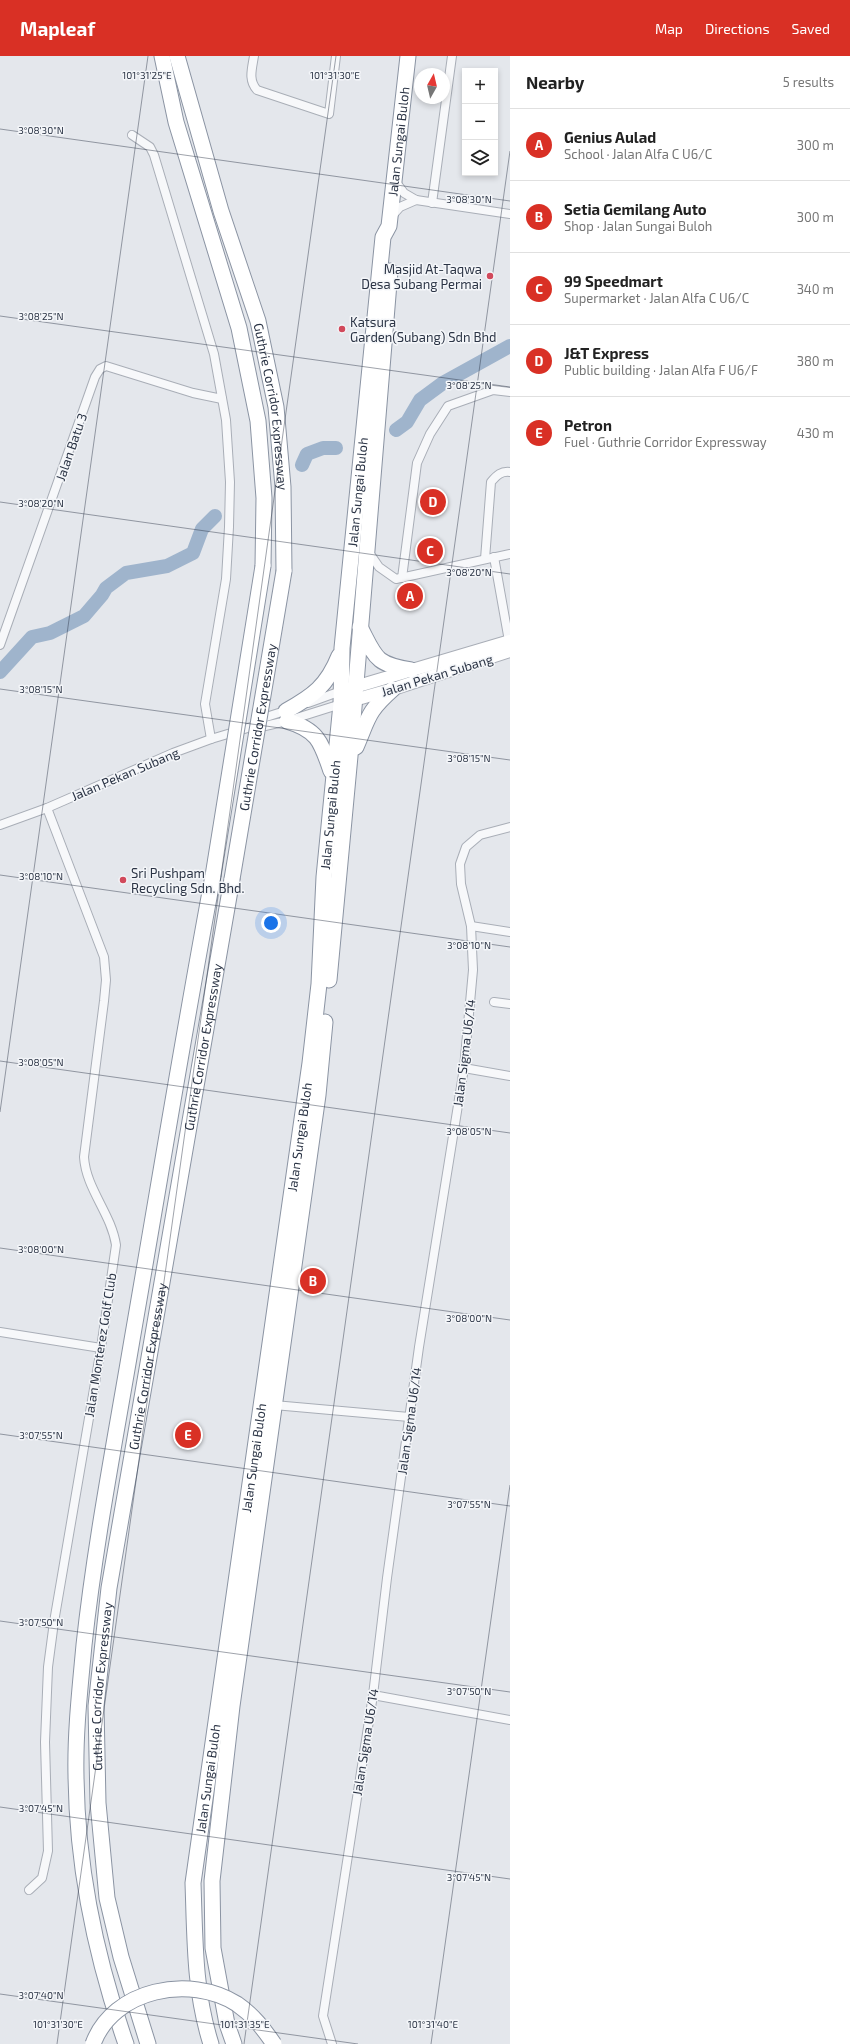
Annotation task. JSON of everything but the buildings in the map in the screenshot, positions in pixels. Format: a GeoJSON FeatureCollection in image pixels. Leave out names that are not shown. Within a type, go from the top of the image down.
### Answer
{"type":"FeatureCollection","features":[{"type":"Feature","properties":{"kind":"highway","name":"Guthrie Corridor Expressway"},"geometry":{"type":"LineString","coordinates":[[126,2044],[98,1957],[87,1901],[80,1842],[76,1776],[79,1690],[91,1586],[189,1008],[213,876],[264,566],[264,498],[258,421],[239,328],[176,122],[162,56]]}},
{"type":"Feature","properties":{"kind":"highway","name":"Guthrie Corridor Expressway"},"geometry":{"type":"LineString","coordinates":[[148,2044],[121,1957],[107,1898],[98,1803],[96,1706],[109,1588],[284,571],[283,487],[276,407],[258,321],[221,211],[177,56]]}},
{"type":"Feature","properties":{"kind":"highway","name":"Jalan Sungai Buloh"},"geometry":{"type":"LineString","coordinates":[[234,2044],[227,2024],[213,1948],[212,1881],[232,1706],[318,1095],[350,756],[348,696],[342,648],[383,237],[389,222],[408,56]]}},
{"type":"Feature","properties":{"kind":"highway","name":"Jalan Sungai Buloh"},"geometry":{"type":"LineString","coordinates":[[211,2044],[198,1993],[195,1951],[194,1883],[310,1063],[319,984],[324,877],[333,775],[360,627],[393,238],[389,222]]}},
{"type":"Feature","properties":{"kind":"highway"},"geometry":{"type":"LineString","coordinates":[[360,627],[374,655],[381,662],[391,667],[411,670]]}},
{"type":"Feature","properties":{"kind":"highway"},"geometry":{"type":"LineString","coordinates":[[333,775],[323,746],[318,738],[310,730],[286,716],[322,687],[330,676],[342,648]]}},
{"type":"Feature","properties":{"kind":"highway"},"geometry":{"type":"LineString","coordinates":[[350,756],[356,747],[369,713],[375,705],[393,689]]}},
{"type":"Feature","properties":{"kind":"highway"},"geometry":{"type":"LineString","coordinates":[[93,2044],[105,2022],[124,2006],[148,1994],[171,1988],[192,1989],[214,1995],[235,2004],[256,2019],[274,2044]]}},
{"type":"Feature","properties":{"kind":"main road","name":"Jalan Pekan Subang"},"geometry":{"type":"LineString","coordinates":[[348,696],[411,670],[509,640]]}},
{"type":"Feature","properties":{"kind":"main road","name":"Jalan Pekan Subang"},"geometry":{"type":"LineString","coordinates":[[348,696],[393,689],[509,640]]}},
{"type":"Feature","properties":{"kind":"street"},"geometry":{"type":"LineString","coordinates":[[254,56],[250,77],[252,84],[257,90],[329,114],[336,56]]}},
{"type":"Feature","properties":{"kind":"street"},"geometry":{"type":"LineString","coordinates":[[432,203],[452,56]]}},
{"type":"Feature","properties":{"kind":"street"},"geometry":{"type":"LineString","coordinates":[[132,135],[150,147],[154,155],[214,354],[226,420],[230,482],[229,527],[226,578],[205,704],[211,739]]}},
{"type":"Feature","properties":{"kind":"street"},"geometry":{"type":"LineString","coordinates":[[394,180],[404,193],[416,200],[510,214]]}},
{"type":"Feature","properties":{"kind":"street"},"geometry":{"type":"LineString","coordinates":[[389,222],[400,207],[416,200]]}},
{"type":"Feature","properties":{"kind":"street","name":"Jalan Batu 3"},"geometry":{"type":"LineString","coordinates":[[0,645],[95,377],[100,369],[106,366],[193,393],[222,399]]}},
{"type":"Feature","properties":{"kind":"street"},"geometry":{"type":"LineString","coordinates":[[402,578],[418,463],[430,434],[448,406],[492,390],[510,392]]}},
{"type":"Feature","properties":{"kind":"street"},"geometry":{"type":"LineString","coordinates":[[485,559],[491,482],[498,474],[510,472]]}},
{"type":"Feature","properties":{"kind":"street"},"geometry":{"type":"LineString","coordinates":[[367,550],[379,567],[389,576],[396,579],[510,554]]}},
{"type":"Feature","properties":{"kind":"street"},"geometry":{"type":"LineString","coordinates":[[494,557],[509,640]]}},
{"type":"Feature","properties":{"kind":"street"},"geometry":{"type":"LineString","coordinates":[[286,716],[348,696]]}},
{"type":"Feature","properties":{"kind":"street"},"geometry":{"type":"LineString","coordinates":[[286,716],[348,696]]}},
{"type":"Feature","properties":{"kind":"street","name":"Jalan Pekan Subang"},"geometry":{"type":"LineString","coordinates":[[0,825],[47,808],[173,753],[211,739],[251,727],[263,718],[286,716]]}},
{"type":"Feature","properties":{"kind":"street","name":"Jalan Monterez Golf Club"},"geometry":{"type":"LineString","coordinates":[[29,1890],[42,1878],[48,1851],[45,1742],[48,1667],[55,1614],[116,1245],[112,1230],[87,1176],[84,1157],[104,1001],[106,980],[104,957],[47,808]]}},
{"type":"Feature","properties":{"kind":"street","name":"Jalan Sigma U6/14"},"geometry":{"type":"LineString","coordinates":[[332,2044],[323,2016],[373,1695],[410,1416],[464,1068],[473,970],[471,926],[461,884],[460,864],[466,847],[480,835],[510,827]]}},
{"type":"Feature","properties":{"kind":"street"},"geometry":{"type":"LineString","coordinates":[[471,926],[510,932]]}},
{"type":"Feature","properties":{"kind":"street"},"geometry":{"type":"LineString","coordinates":[[494,1002],[510,1004]]}},
{"type":"Feature","properties":{"kind":"street"},"geometry":{"type":"LineString","coordinates":[[464,1068],[510,1076]]}},
{"type":"Feature","properties":{"kind":"street"},"geometry":{"type":"LineString","coordinates":[[0,1332],[100,1348]]}},
{"type":"Feature","properties":{"kind":"street"},"geometry":{"type":"LineString","coordinates":[[274,1406],[410,1416]]}},
{"type":"Feature","properties":{"kind":"street"},"geometry":{"type":"LineString","coordinates":[[373,1695],[510,1720]]}},
{"type":"Feature","properties":{"kind":"waterway"},"geometry":{"type":"LineString","coordinates":[[396,430],[407,422],[420,400],[443,383],[510,346]]}},
{"type":"Feature","properties":{"kind":"waterway"},"geometry":{"type":"LineString","coordinates":[[302,465],[307,454],[323,448],[336,448]]}},
{"type":"Feature","properties":{"kind":"waterway"},"geometry":{"type":"LineString","coordinates":[[0,672],[32,637],[50,633],[84,616],[106,588],[126,573],[167,566],[193,553],[202,529],[215,516]]}},
{"type":"Feature","properties":{"kind":"place","name":"Masjid At-Taqwa Desa Subang Permai"},"geometry":{"type":"Point","coordinates":[490,276]}},
{"type":"Feature","properties":{"kind":"place","name":"Katsura Garden(Subang) Sdn Bhd"},"geometry":{"type":"Point","coordinates":[342,329]}},
{"type":"Feature","properties":{"kind":"place","name":"J&T Express"},"geometry":{"type":"Point","coordinates":[433,502]}},
{"type":"Feature","properties":{"kind":"place","name":"99 Speedmart"},"geometry":{"type":"Point","coordinates":[430,551]}},
{"type":"Feature","properties":{"kind":"place","name":"Genius Aulad"},"geometry":{"type":"Point","coordinates":[410,596]}},
{"type":"Feature","properties":{"kind":"place","name":"Sri Pushpam Recycling Sdn. Bhd."},"geometry":{"type":"Point","coordinates":[123,880]}},
{"type":"Feature","properties":{"kind":"place","name":"Setia Gemilang Auto"},"geometry":{"type":"Point","coordinates":[313,1281]}},
{"type":"Feature","properties":{"kind":"place","name":"Petron"},"geometry":{"type":"Point","coordinates":[188,1435]}}]}
